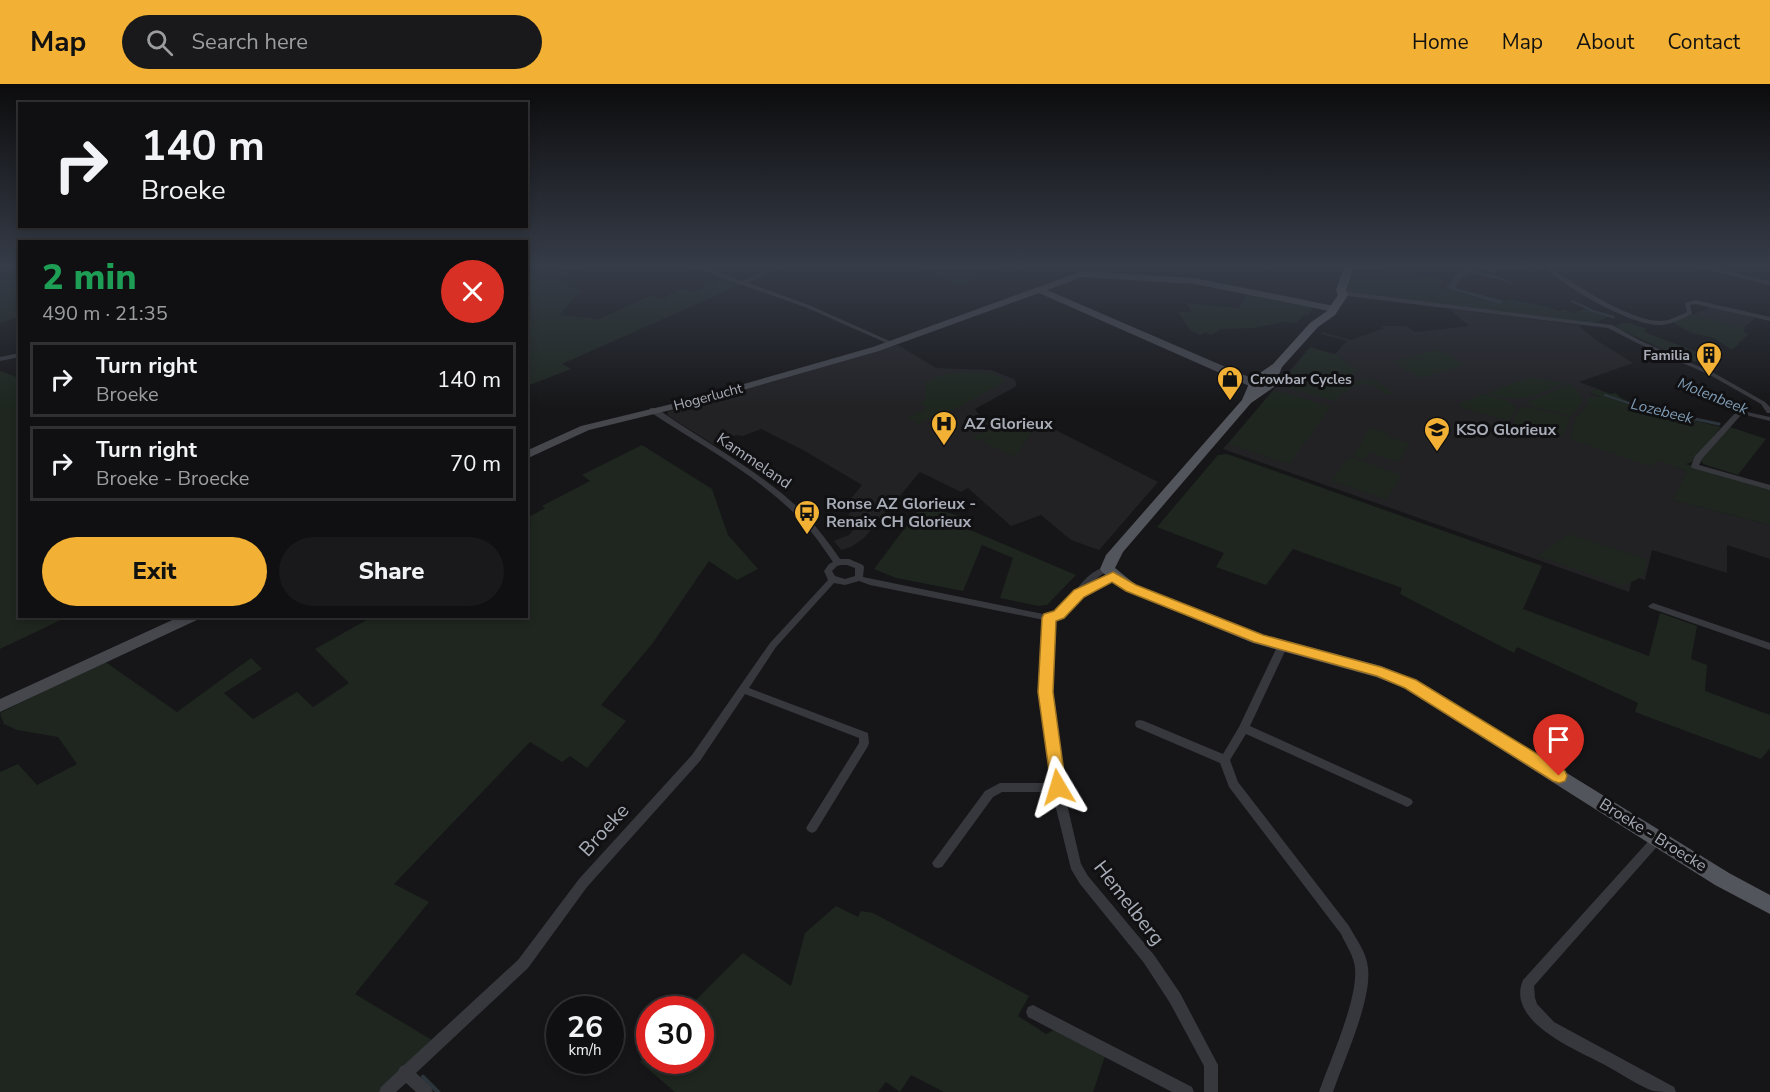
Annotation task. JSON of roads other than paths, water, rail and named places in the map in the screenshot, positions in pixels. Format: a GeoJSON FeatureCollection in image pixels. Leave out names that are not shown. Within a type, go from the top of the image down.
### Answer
{"type":"FeatureCollection","features":[{"type":"Feature","properties":{"kind":"main road"},"geometry":{"type":"LineString","coordinates":[[1314,325],[1319,314]]}},
{"type":"Feature","properties":{"kind":"main road"},"geometry":{"type":"LineString","coordinates":[[1247,401],[1255,381],[1277,366],[1314,325],[1328,314]]}},
{"type":"Feature","properties":{"kind":"main road"},"geometry":{"type":"LineString","coordinates":[[1110,573],[1111,558],[1118,549],[1247,401],[1270,385],[1277,366]]}},
{"type":"Feature","properties":{"kind":"main road","name":"Broeke - Broecke"},"geometry":{"type":"LineString","coordinates":[[1110,573],[1138,591],[1282,646],[1381,672],[1410,684],[1770,905]]}},
{"type":"Feature","properties":{"kind":"street"},"geometry":{"type":"LineString","coordinates":[[825,314],[891,344]]}},
{"type":"Feature","properties":{"kind":"street","name":"Hogerlucht"},"geometry":{"type":"LineString","coordinates":[[528,455],[585,428],[763,382],[891,344],[971,314]]}},
{"type":"Feature","properties":{"kind":"street"},"geometry":{"type":"LineString","coordinates":[[1097,314],[1255,381],[1270,385]]}},
{"type":"Feature","properties":{"kind":"street"},"geometry":{"type":"LineString","coordinates":[[1512,314],[1610,326],[1639,342],[1695,366],[1760,401],[1770,410]]}},
{"type":"Feature","properties":{"kind":"street"},"geometry":{"type":"LineString","coordinates":[[1610,326],[1623,314]]}},
{"type":"Feature","properties":{"kind":"street"},"geometry":{"type":"LineString","coordinates":[[1631,314],[1660,323],[1687,314]]}},
{"type":"Feature","properties":{"kind":"street"},"geometry":{"type":"LineString","coordinates":[[1748,314],[1770,319]]}},
{"type":"Feature","properties":{"kind":"street"},"geometry":{"type":"LineString","coordinates":[[0,359],[18,355]]}},
{"type":"Feature","properties":{"kind":"street","name":"Kammeland"},"geometry":{"type":"LineString","coordinates":[[653,410],[767,484],[806,519],[830,548],[838,562]]}},
{"type":"Feature","properties":{"kind":"street"},"geometry":{"type":"LineString","coordinates":[[1770,419],[1742,412],[1698,458],[1695,466],[1770,488]]}},
{"type":"Feature","properties":{"kind":"street"},"geometry":{"type":"LineString","coordinates":[[838,562],[858,565],[861,572],[858,578]]}},
{"type":"Feature","properties":{"kind":"street","name":"Broeke"},"geometry":{"type":"LineString","coordinates":[[386,1092],[523,964],[583,883],[696,758],[744,690],[756,667],[833,579],[828,571],[838,562]]}},
{"type":"Feature","properties":{"kind":"street"},"geometry":{"type":"LineString","coordinates":[[833,579],[847,582],[858,578],[1045,617],[1059,615],[1079,594],[1110,573]]}},
{"type":"Feature","properties":{"kind":"street"},"geometry":{"type":"LineString","coordinates":[[1653,606],[1770,647]]}},
{"type":"Feature","properties":{"kind":"street","name":"Hemelberg"},"geometry":{"type":"LineString","coordinates":[[1045,617],[1046,692],[1058,787],[1075,865],[1084,880],[1149,959],[1174,998],[1211,1065],[1211,1092]]}},
{"type":"Feature","properties":{"kind":"street"},"geometry":{"type":"LineString","coordinates":[[0,706],[190,618]]}},
{"type":"Feature","properties":{"kind":"street"},"geometry":{"type":"LineString","coordinates":[[1225,760],[1244,728],[1282,646]]}},
{"type":"Feature","properties":{"kind":"street"},"geometry":{"type":"LineString","coordinates":[[744,690],[864,736],[864,743],[812,828]]}},
{"type":"Feature","properties":{"kind":"street"},"geometry":{"type":"LineString","coordinates":[[1140,724],[1225,760],[1233,784],[1345,930],[1355,948],[1362,967],[1362,986],[1326,1092]]}},
{"type":"Feature","properties":{"kind":"street"},"geometry":{"type":"LineString","coordinates":[[1244,728],[1407,802]]}},
{"type":"Feature","properties":{"kind":"street"},"geometry":{"type":"LineString","coordinates":[[938,863],[989,794],[1000,788],[1058,787]]}},
{"type":"Feature","properties":{"kind":"street"},"geometry":{"type":"LineString","coordinates":[[1658,838],[1528,984],[1526,998],[1533,1012],[1549,1027],[1669,1092]]}},
{"type":"Feature","properties":{"kind":"street"},"geometry":{"type":"LineString","coordinates":[[1033,1012],[1187,1092]]}},
{"type":"Feature","properties":{"kind":"street"},"geometry":{"type":"LineString","coordinates":[[405,1072],[426,1092]]}},
{"type":"Feature","properties":{"kind":"waterway","name":"Molenbeek"},"geometry":{"type":"LineString","coordinates":[[1604,314],[1614,317]]}},
{"type":"Feature","properties":{"kind":"waterway","name":"Lozebeek"},"geometry":{"type":"LineString","coordinates":[[1605,395],[1643,408]]}},
{"type":"Feature","properties":{"kind":"waterway","name":"Molenbeek"},"geometry":{"type":"LineString","coordinates":[[1719,401],[1733,405]]}},
{"type":"Feature","properties":{"kind":"waterway","name":"Lozebeek"},"geometry":{"type":"LineString","coordinates":[[1638,407],[1719,424]]}},
{"type":"Feature","properties":{"kind":"waterway"},"geometry":{"type":"LineString","coordinates":[[423,1077],[438,1092]]}},
{"type":"Feature","properties":{"kind":"place","name":"Familia"},"geometry":{"type":"Point","coordinates":[1709,378]}},
{"type":"Feature","properties":{"kind":"place","name":"Crowbar Cycles"},"geometry":{"type":"Point","coordinates":[1230,402]}},
{"type":"Feature","properties":{"kind":"place","name":"AZ Glorieux"},"geometry":{"type":"Point","coordinates":[944,447]}},
{"type":"Feature","properties":{"kind":"place","name":"KSO Glorieux"},"geometry":{"type":"Point","coordinates":[1437,453]}},
{"type":"Feature","properties":{"kind":"place","name":"Ronse AZ Glorieux - Renaix CH Glorieux"},"geometry":{"type":"Point","coordinates":[807,536]}}]}
